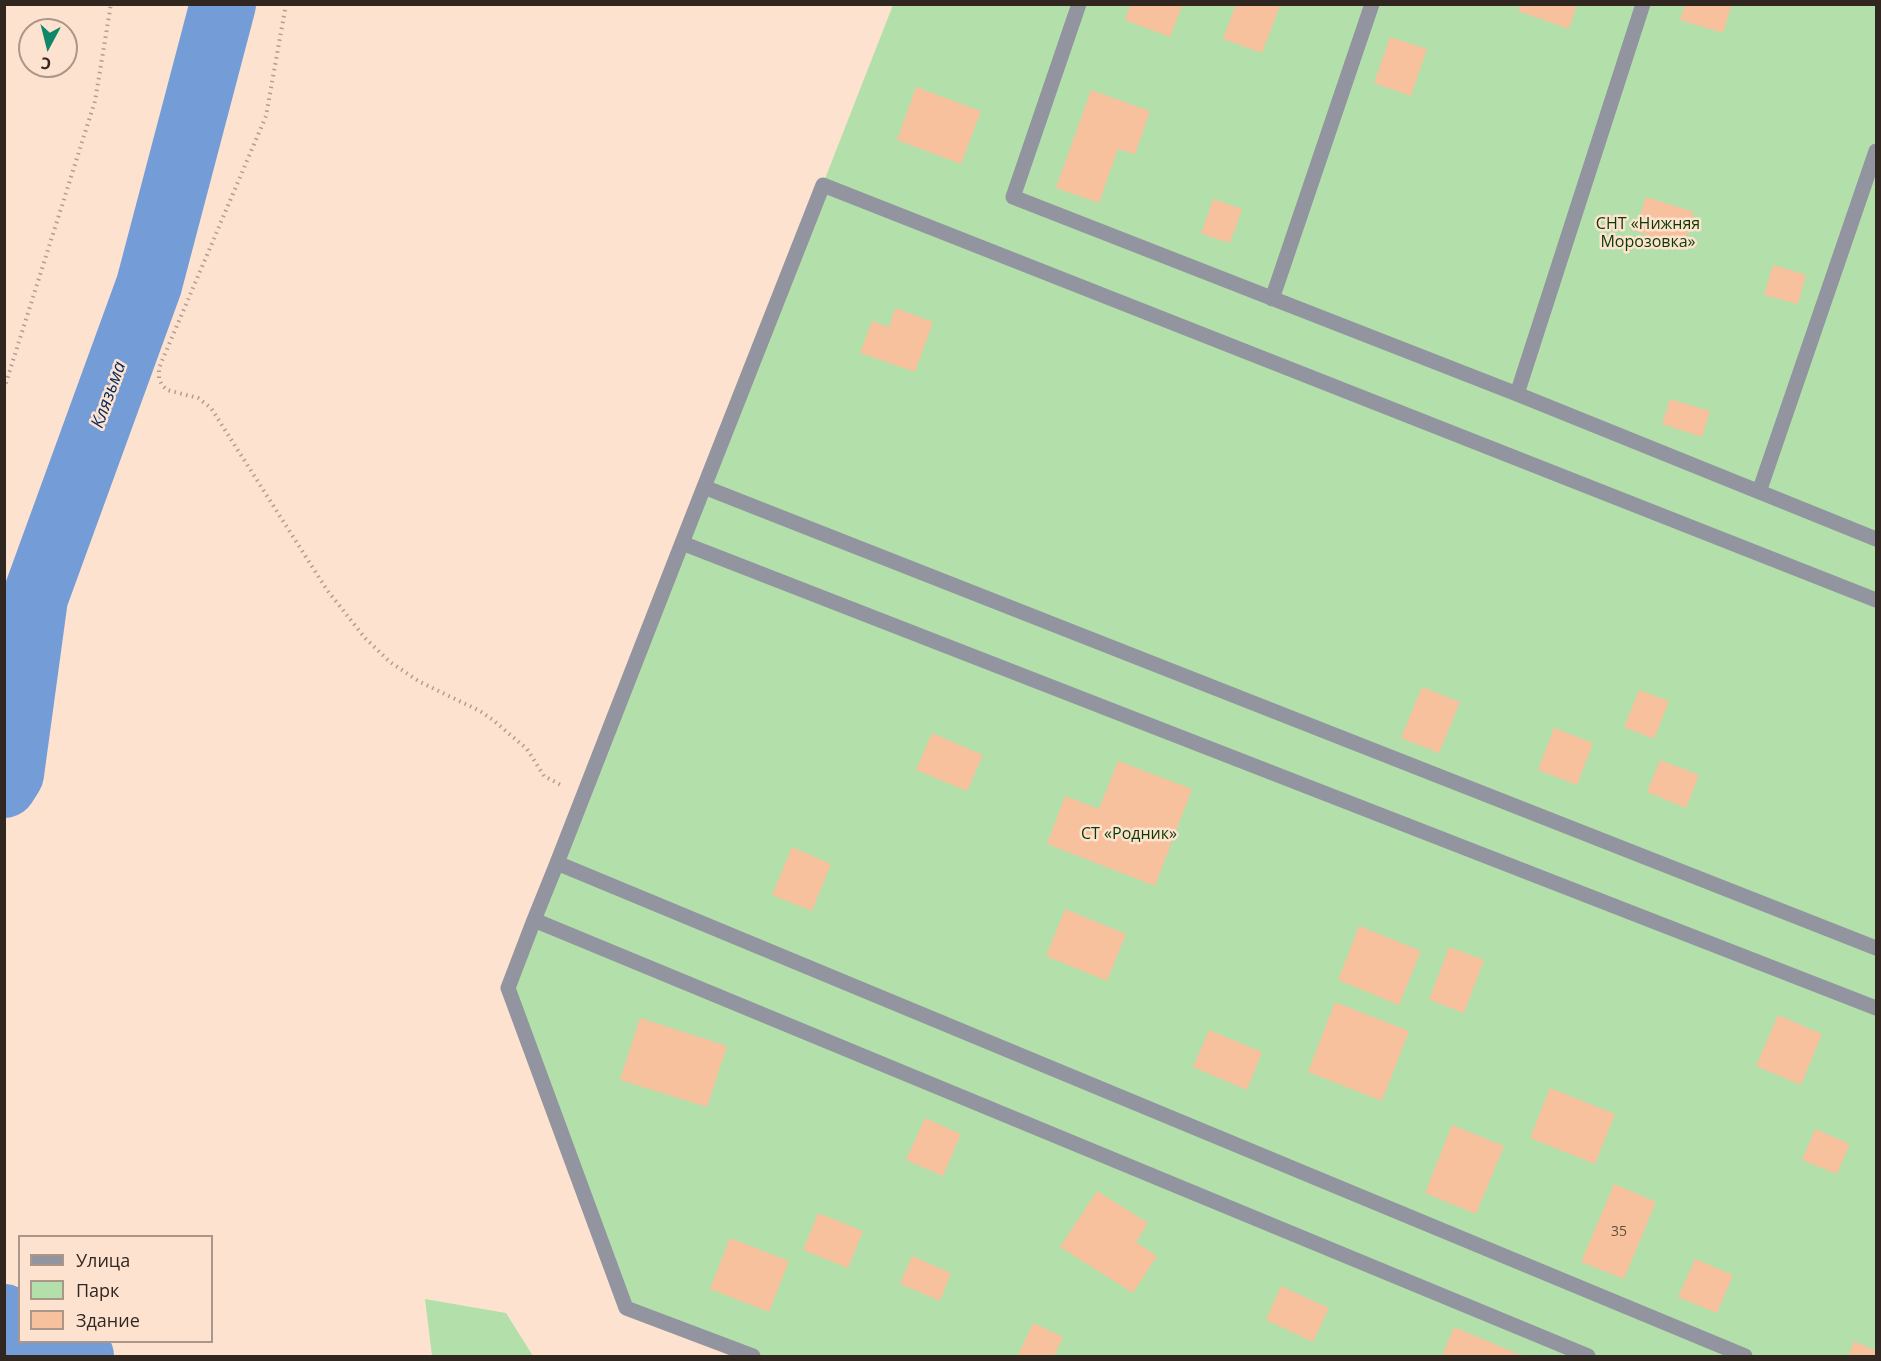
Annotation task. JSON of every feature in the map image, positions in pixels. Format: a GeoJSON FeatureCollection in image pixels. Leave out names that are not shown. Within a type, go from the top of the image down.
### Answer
{"type":"FeatureCollection","features":[{"type":"Feature","properties":{"kind":"lane"},"geometry":{"type":"LineString","coordinates":[[1079,4],[1013,197],[1516,394],[1876,539]]}},
{"type":"Feature","properties":{"kind":"lane"},"geometry":{"type":"LineString","coordinates":[[1272,299],[1372,4]]}},
{"type":"Feature","properties":{"kind":"lane"},"geometry":{"type":"LineString","coordinates":[[1516,394],[1643,4]]}},
{"type":"Feature","properties":{"kind":"lane"},"geometry":{"type":"LineString","coordinates":[[1759,492],[1876,151]]}},
{"type":"Feature","properties":{"kind":"lane"},"geometry":{"type":"LineString","coordinates":[[753,1356],[626,1308],[508,988],[823,185],[1876,600]]}},
{"type":"Feature","properties":{"kind":"lane"},"geometry":{"type":"LineString","coordinates":[[704,488],[1876,948]]}},
{"type":"Feature","properties":{"kind":"lane"},"geometry":{"type":"LineString","coordinates":[[682,543],[1876,1008]]}},
{"type":"Feature","properties":{"kind":"lane"},"geometry":{"type":"LineString","coordinates":[[557,863],[1744,1356]]}},
{"type":"Feature","properties":{"kind":"lane"},"geometry":{"type":"LineString","coordinates":[[534,921],[1588,1356]]}},
{"type":"Feature","properties":{"kind":"path"},"geometry":{"type":"LineString","coordinates":[[4,389],[95,101],[111,4]]}},
{"type":"Feature","properties":{"kind":"path"},"geometry":{"type":"LineString","coordinates":[[286,4],[266,116],[159,368],[159,379],[167,390],[198,398],[211,408],[327,590],[365,638],[390,662],[420,682],[494,720],[519,741],[544,776],[584,795]]}},
{"type":"Feature","properties":{"kind":"green space","name":"СТ «Родник»"},"geometry":{"type":"Polygon","coordinates":[[[893,5],[1876,5],[1876,1356],[753,1356],[626,1308],[508,988],[893,5]]]}},
{"type":"Feature","properties":{"kind":"green space"},"geometry":{"type":"Polygon","coordinates":[[[425,1299],[506,1313],[533,1356],[432,1356],[425,1299]]]}},
{"type":"Feature","properties":{"kind":"building"},"geometry":{"type":"Polygon","coordinates":[[[1130,4],[1183,4],[1170,37],[1125,20],[1130,4]]]}},
{"type":"Feature","properties":{"kind":"building"},"geometry":{"type":"Polygon","coordinates":[[[1236,4],[1280,6],[1262,53],[1223,39],[1236,4]]]}},
{"type":"Feature","properties":{"kind":"building"},"geometry":{"type":"Polygon","coordinates":[[[1521,4],[1577,4],[1569,29],[1518,11],[1521,4]]]}},
{"type":"Feature","properties":{"kind":"building"},"geometry":{"type":"Polygon","coordinates":[[[1685,4],[1732,4],[1723,33],[1680,20],[1685,4]]]}},
{"type":"Feature","properties":{"kind":"building"},"geometry":{"type":"Polygon","coordinates":[[[1390,37],[1427,49],[1411,96],[1374,83],[1390,37]]]}},
{"type":"Feature","properties":{"kind":"building"},"geometry":{"type":"Polygon","coordinates":[[[916,87],[981,111],[961,164],[897,140],[916,87]]]}},
{"type":"Feature","properties":{"kind":"building"},"geometry":{"type":"Polygon","coordinates":[[[1091,90],[1150,111],[1135,154],[1118,149],[1099,203],[1056,188],[1091,90]]]}},
{"type":"Feature","properties":{"kind":"building"},"geometry":{"type":"Polygon","coordinates":[[[1646,197],[1694,212],[1683,247],[1635,231],[1646,197]]]}},
{"type":"Feature","properties":{"kind":"building"},"geometry":{"type":"Polygon","coordinates":[[[1213,199],[1242,209],[1230,243],[1201,234],[1213,199]]]}},
{"type":"Feature","properties":{"kind":"building"},"geometry":{"type":"Polygon","coordinates":[[[1773,265],[1806,275],[1798,304],[1764,295],[1773,265]]]}},
{"type":"Feature","properties":{"kind":"building"},"geometry":{"type":"Polygon","coordinates":[[[895,308],[933,322],[915,372],[860,353],[872,321],[889,327],[895,308]]]}},
{"type":"Feature","properties":{"kind":"building"},"geometry":{"type":"Polygon","coordinates":[[[1670,399],[1710,411],[1702,437],[1662,424],[1670,399]]]}},
{"type":"Feature","properties":{"kind":"building"},"geometry":{"type":"Polygon","coordinates":[[[1422,687],[1460,702],[1439,753],[1401,738],[1422,687]]]}},
{"type":"Feature","properties":{"kind":"building"},"geometry":{"type":"Polygon","coordinates":[[[1639,690],[1669,701],[1654,739],[1624,727],[1639,690]]]}},
{"type":"Feature","properties":{"kind":"building"},"geometry":{"type":"Polygon","coordinates":[[[1554,728],[1593,743],[1577,785],[1538,770],[1554,728]]]}},
{"type":"Feature","properties":{"kind":"building"},"geometry":{"type":"Polygon","coordinates":[[[932,733],[983,755],[967,791],[916,770],[932,733]]]}},
{"type":"Feature","properties":{"kind":"building"},"geometry":{"type":"Polygon","coordinates":[[[1660,760],[1699,775],[1686,808],[1647,792],[1660,760]]]}},
{"type":"Feature","properties":{"kind":"building"},"geometry":{"type":"Polygon","coordinates":[[[1118,761],[1192,789],[1155,886],[1047,844],[1065,796],[1099,809],[1118,761]]]}},
{"type":"Feature","properties":{"kind":"building"},"geometry":{"type":"Polygon","coordinates":[[[792,847],[831,864],[812,911],[772,895],[792,847]]]}},
{"type":"Feature","properties":{"kind":"building"},"geometry":{"type":"Polygon","coordinates":[[[1065,909],[1126,934],[1107,981],[1046,956],[1065,909]]]}},
{"type":"Feature","properties":{"kind":"building"},"geometry":{"type":"Polygon","coordinates":[[[1359,926],[1421,951],[1399,1005],[1338,980],[1359,926]]]}},
{"type":"Feature","properties":{"kind":"building"},"geometry":{"type":"Polygon","coordinates":[[[1449,947],[1484,960],[1464,1013],[1429,1000],[1449,947]]]}},
{"type":"Feature","properties":{"kind":"building"},"geometry":{"type":"Polygon","coordinates":[[[1335,1002],[1409,1031],[1382,1101],[1308,1072],[1335,1002]]]}},
{"type":"Feature","properties":{"kind":"building"},"geometry":{"type":"Polygon","coordinates":[[[1778,1015],[1822,1034],[1801,1085],[1756,1066],[1778,1015]]]}},
{"type":"Feature","properties":{"kind":"building"},"geometry":{"type":"Polygon","coordinates":[[[640,1018],[727,1046],[707,1107],[620,1080],[640,1018]]]}},
{"type":"Feature","properties":{"kind":"building"},"geometry":{"type":"Polygon","coordinates":[[[1209,1030],[1262,1052],[1247,1090],[1193,1067],[1209,1030]]]}},
{"type":"Feature","properties":{"kind":"building"},"geometry":{"type":"Polygon","coordinates":[[[1550,1088],[1615,1114],[1595,1164],[1530,1138],[1550,1088]]]}},
{"type":"Feature","properties":{"kind":"building"},"geometry":{"type":"Polygon","coordinates":[[[925,1118],[961,1134],[943,1176],[906,1160],[925,1118]]]}},
{"type":"Feature","properties":{"kind":"building"},"geometry":{"type":"Polygon","coordinates":[[[1452,1125],[1504,1146],[1476,1214],[1425,1193],[1452,1125]]]}},
{"type":"Feature","properties":{"kind":"building"},"geometry":{"type":"Polygon","coordinates":[[[1815,1129],[1850,1144],[1837,1174],[1802,1160],[1815,1129]]]}},
{"type":"Feature","properties":{"kind":"building"},"geometry":{"type":"Polygon","coordinates":[[[1614,1184],[1656,1202],[1624,1279],[1581,1262],[1614,1184]]]}},
{"type":"Feature","properties":{"kind":"building"},"geometry":{"type":"Polygon","coordinates":[[[1097,1191],[1148,1223],[1136,1242],[1157,1256],[1133,1293],[1060,1247],[1097,1191]]]}},
{"type":"Feature","properties":{"kind":"building"},"geometry":{"type":"Polygon","coordinates":[[[818,1213],[863,1231],[848,1268],[803,1250],[818,1213]]]}},
{"type":"Feature","properties":{"kind":"building"},"geometry":{"type":"Polygon","coordinates":[[[730,1238],[789,1261],[769,1312],[710,1289],[730,1238]]]}},
{"type":"Feature","properties":{"kind":"building"},"geometry":{"type":"Polygon","coordinates":[[[912,1256],[951,1273],[940,1301],[900,1284],[912,1256]]]}},
{"type":"Feature","properties":{"kind":"building"},"geometry":{"type":"Polygon","coordinates":[[[1695,1259],[1733,1275],[1717,1313],[1678,1297],[1695,1259]]]}},
{"type":"Feature","properties":{"kind":"building"},"geometry":{"type":"Polygon","coordinates":[[[1281,1286],[1329,1308],[1313,1342],[1266,1320],[1281,1286]]]}},
{"type":"Feature","properties":{"kind":"building"},"geometry":{"type":"Polygon","coordinates":[[[1033,1323],[1063,1337],[1054,1356],[1018,1355],[1033,1323]]]}},
{"type":"Feature","properties":{"kind":"building"},"geometry":{"type":"Polygon","coordinates":[[[1454,1327],[1523,1356],[1442,1356],[1454,1327]]]}},
{"type":"Feature","properties":{"kind":"building"},"geometry":{"type":"Polygon","coordinates":[[[1854,1341],[1876,1351],[1876,1356],[1848,1356],[1854,1341]]]}},
{"type":"Feature","properties":{"kind":"waterway","name":"Клязьма"},"geometry":{"type":"LineString","coordinates":[[4,785],[11,774],[35,598],[149,285],[223,4]]}},
{"type":"Feature","properties":{"kind":"waterway","name":"Клязьма"},"geometry":{"type":"LineString","coordinates":[[4,1317],[18,1324]]}},
{"type":"Feature","properties":{"kind":"waterway","name":"Клязьма"},"geometry":{"type":"LineString","coordinates":[[54,1343],[81,1356]]}},
{"type":"Feature","properties":{"kind":"park label","name":"СНТ «Нижняя Морозовка»"},"geometry":{"type":"Point","coordinates":[1648,233]}}]}
